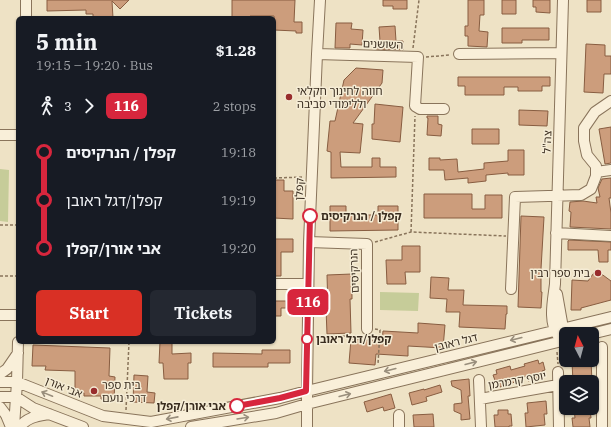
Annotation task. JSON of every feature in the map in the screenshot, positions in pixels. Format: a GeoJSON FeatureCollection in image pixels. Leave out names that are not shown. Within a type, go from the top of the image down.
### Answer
{"type":"FeatureCollection","features":[{"type":"Feature","properties":{"kind":"street"},"geometry":{"type":"LineString","coordinates":[[26,0],[26,16]]}},
{"type":"Feature","properties":{"kind":"street","name":"קפלן"},"geometry":{"type":"LineString","coordinates":[[307,427],[306,391],[309,242],[320,0]]}},
{"type":"Feature","properties":{"kind":"street","name":"צה\"ל"},"geometry":{"type":"LineString","coordinates":[[559,329],[552,307],[555,284],[563,0]]}},
{"type":"Feature","properties":{"kind":"street"},"geometry":{"type":"LineString","coordinates":[[459,54],[561,53]]}},
{"type":"Feature","properties":{"kind":"street","name":"השושנים"},"geometry":{"type":"LineString","coordinates":[[317,54],[415,57],[415,106]]}},
{"type":"Feature","properties":{"kind":"street"},"geometry":{"type":"LineString","coordinates":[[511,289],[515,197],[581,195],[591,189],[596,176],[596,166],[587,155],[584,141],[584,128],[595,112],[611,101]]}},
{"type":"Feature","properties":{"kind":"street"},"geometry":{"type":"LineString","coordinates":[[415,106],[420,109],[444,109]]}},
{"type":"Feature","properties":{"kind":"street"},"geometry":{"type":"LineString","coordinates":[[0,135],[16,135]]}},
{"type":"Feature","properties":{"kind":"street"},"geometry":{"type":"LineString","coordinates":[[596,172],[611,170]]}},
{"type":"Feature","properties":{"kind":"street"},"geometry":{"type":"LineString","coordinates":[[556,233],[611,236]]}},
{"type":"Feature","properties":{"kind":"street","name":"הנרקיסים"},"geometry":{"type":"LineString","coordinates":[[309,242],[367,244],[367,329]]}},
{"type":"Feature","properties":{"kind":"street"},"geometry":{"type":"LineString","coordinates":[[276,284],[308,284]]}},
{"type":"Feature","properties":{"kind":"street"},"geometry":{"type":"LineString","coordinates":[[0,315],[16,315]]}},
{"type":"Feature","properties":{"kind":"street","name":"דגל ראובן"},"geometry":{"type":"LineString","coordinates":[[568,327],[611,317]]}},
{"type":"Feature","properties":{"kind":"street","name":"דגל ראובן"},"geometry":{"type":"LineString","coordinates":[[306,391],[559,329]]}},
{"type":"Feature","properties":{"kind":"street"},"geometry":{"type":"LineString","coordinates":[[599,332],[611,329]]}},
{"type":"Feature","properties":{"kind":"street"},"geometry":{"type":"LineString","coordinates":[[191,427],[276,413],[559,341]]}},
{"type":"Feature","properties":{"kind":"street"},"geometry":{"type":"LineString","coordinates":[[14,427],[18,382],[18,344]]}},
{"type":"Feature","properties":{"kind":"street"},"geometry":{"type":"LineString","coordinates":[[602,347],[602,427]]}},
{"type":"Feature","properties":{"kind":"street"},"geometry":{"type":"LineString","coordinates":[[0,374],[7,368],[18,353]]}},
{"type":"Feature","properties":{"kind":"street"},"geometry":{"type":"LineString","coordinates":[[558,372],[559,427]]}},
{"type":"Feature","properties":{"kind":"street"},"geometry":{"type":"LineString","coordinates":[[479,380],[481,427]]}},
{"type":"Feature","properties":{"kind":"street","name":"אבי אורן"},"geometry":{"type":"LineString","coordinates":[[0,382],[18,382],[103,416],[151,422],[280,398],[306,391]]}},
{"type":"Feature","properties":{"kind":"street","name":"יוסף קרמרמן"},"geometry":{"type":"LineString","coordinates":[[480,399],[558,385]]}},
{"type":"Feature","properties":{"kind":"street"},"geometry":{"type":"LineString","coordinates":[[0,397],[16,397],[33,408],[83,427]]}},
{"type":"Feature","properties":{"kind":"street"},"geometry":{"type":"LineString","coordinates":[[0,407],[6,415],[11,427]]}},
{"type":"Feature","properties":{"kind":"street"},"geometry":{"type":"LineString","coordinates":[[20,427],[23,423],[32,418],[49,414]]}},
{"type":"Feature","properties":{"kind":"street"},"geometry":{"type":"LineString","coordinates":[[399,415],[399,427]]}},
{"type":"Feature","properties":{"kind":"path"},"geometry":{"type":"LineString","coordinates":[[419,0],[415,57],[459,54]]}},
{"type":"Feature","properties":{"kind":"path"},"geometry":{"type":"LineString","coordinates":[[411,232],[415,106]]}},
{"type":"Feature","properties":{"kind":"path"},"geometry":{"type":"LineString","coordinates":[[276,178],[312,178]]}},
{"type":"Feature","properties":{"kind":"path"},"geometry":{"type":"LineString","coordinates":[[0,225],[16,225]]}},
{"type":"Feature","properties":{"kind":"path"},"geometry":{"type":"LineString","coordinates":[[367,244],[411,232],[513,237]]}},
{"type":"Feature","properties":{"kind":"path"},"geometry":{"type":"LineString","coordinates":[[0,276],[16,276]]}},
{"type":"Feature","properties":{"kind":"path"},"geometry":{"type":"LineString","coordinates":[[378,373],[380,330]]}},
{"type":"Feature","properties":{"kind":"path"},"geometry":{"type":"LineString","coordinates":[[307,336],[358,336]]}},
{"type":"Feature","properties":{"kind":"path"},"geometry":{"type":"LineString","coordinates":[[126,419],[129,344]]}},
{"type":"Feature","properties":{"kind":"path"},"geometry":{"type":"LineString","coordinates":[[558,372],[559,362]]}},
{"type":"Feature","properties":{"kind":"green space"},"geometry":{"type":"Polygon","coordinates":[[[0,169],[9,170],[8,222],[0,221],[0,169]]]}},
{"type":"Feature","properties":{"kind":"green space"},"geometry":{"type":"Polygon","coordinates":[[[380,292],[419,293],[418,311],[380,310],[380,292]]]}},
{"type":"Feature","properties":{"kind":"building"},"geometry":{"type":"Polygon","coordinates":[[[47,0],[129,0],[120,9],[112,1],[113,16],[93,16],[93,14],[86,14],[86,10],[47,11],[47,0]]]}},
{"type":"Feature","properties":{"kind":"building"},"geometry":{"type":"Polygon","coordinates":[[[232,0],[295,0],[294,22],[302,22],[302,33],[296,33],[296,31],[276,30],[276,16],[232,16],[232,0]]]}},
{"type":"Feature","properties":{"kind":"building"},"geometry":{"type":"Polygon","coordinates":[[[383,0],[407,0],[407,9],[393,9],[393,6],[383,6],[383,0]]]}},
{"type":"Feature","properties":{"kind":"building"},"geometry":{"type":"Polygon","coordinates":[[[468,0],[484,0],[484,15],[480,15],[479,31],[488,32],[487,47],[468,46],[468,36],[465,36],[465,26],[468,26],[468,0]]]}},
{"type":"Feature","properties":{"kind":"building"},"geometry":{"type":"Polygon","coordinates":[[[502,0],[516,0],[516,14],[502,14],[502,0]]]}},
{"type":"Feature","properties":{"kind":"building"},"geometry":{"type":"Polygon","coordinates":[[[533,0],[550,0],[550,13],[536,12],[536,7],[533,7],[533,0]]]}},
{"type":"Feature","properties":{"kind":"building"},"geometry":{"type":"Polygon","coordinates":[[[587,0],[601,0],[601,12],[587,12],[587,0]]]}},
{"type":"Feature","properties":{"kind":"building"},"geometry":{"type":"Polygon","coordinates":[[[336,23],[352,23],[351,29],[363,30],[362,45],[350,44],[350,48],[335,48],[336,23]]]}},
{"type":"Feature","properties":{"kind":"building"},"geometry":{"type":"Polygon","coordinates":[[[395,26],[396,41],[403,41],[403,50],[376,49],[375,41],[380,41],[379,27],[395,26]]]}},
{"type":"Feature","properties":{"kind":"building"},"geometry":{"type":"Polygon","coordinates":[[[502,28],[549,28],[549,40],[522,40],[522,43],[502,43],[502,28]]]}},
{"type":"Feature","properties":{"kind":"building"},"geometry":{"type":"Polygon","coordinates":[[[586,44],[605,45],[605,56],[611,56],[611,74],[604,74],[603,93],[584,92],[586,44]]]}},
{"type":"Feature","properties":{"kind":"building"},"geometry":{"type":"Polygon","coordinates":[[[356,68],[383,70],[382,83],[353,123],[363,124],[360,153],[340,152],[341,167],[372,167],[372,158],[380,158],[380,167],[396,167],[396,177],[331,178],[331,152],[327,151],[330,121],[335,121],[344,80],[356,68]]]}},
{"type":"Feature","properties":{"kind":"building"},"geometry":{"type":"Polygon","coordinates":[[[458,77],[550,77],[550,86],[542,86],[542,91],[518,91],[518,87],[504,87],[504,95],[465,95],[465,86],[458,86],[458,77]]]}},
{"type":"Feature","properties":{"kind":"building"},"geometry":{"type":"Polygon","coordinates":[[[375,104],[403,107],[400,142],[372,139],[372,124],[374,124],[375,104]]]}},
{"type":"Feature","properties":{"kind":"building"},"geometry":{"type":"Polygon","coordinates":[[[519,110],[548,111],[547,126],[519,125],[519,110]]]}},
{"type":"Feature","properties":{"kind":"building"},"geometry":{"type":"Polygon","coordinates":[[[427,116],[438,116],[438,124],[442,125],[441,136],[427,135],[427,116]]]}},
{"type":"Feature","properties":{"kind":"building"},"geometry":{"type":"Polygon","coordinates":[[[611,127],[611,163],[605,164],[599,129],[611,127]]]}},
{"type":"Feature","properties":{"kind":"building"},"geometry":{"type":"Polygon","coordinates":[[[472,129],[499,129],[499,144],[472,144],[472,129]]]}},
{"type":"Feature","properties":{"kind":"building"},"geometry":{"type":"Polygon","coordinates":[[[508,150],[524,150],[524,175],[508,175],[508,173],[486,175],[486,181],[468,183],[468,178],[445,180],[444,170],[429,170],[429,158],[440,158],[440,160],[457,159],[458,172],[484,169],[484,163],[508,161],[508,150]]]}},
{"type":"Feature","properties":{"kind":"building"},"geometry":{"type":"Polygon","coordinates":[[[611,178],[611,198],[609,198],[611,229],[570,227],[570,202],[583,201],[597,203],[596,197],[600,197],[598,188],[602,179],[611,178]]]}},
{"type":"Feature","properties":{"kind":"building"},"geometry":{"type":"Polygon","coordinates":[[[276,180],[284,180],[284,191],[293,191],[293,219],[276,218],[276,180]]]}},
{"type":"Feature","properties":{"kind":"building"},"geometry":{"type":"Polygon","coordinates":[[[424,194],[472,194],[472,209],[485,209],[485,195],[502,195],[502,218],[424,218],[424,194]]]}},
{"type":"Feature","properties":{"kind":"building"},"geometry":{"type":"Polygon","coordinates":[[[330,206],[346,206],[346,215],[378,215],[378,206],[398,206],[398,230],[330,231],[330,206]]]}},
{"type":"Feature","properties":{"kind":"building"},"geometry":{"type":"Polygon","coordinates":[[[521,216],[544,217],[541,269],[541,308],[518,307],[521,216]]]}},
{"type":"Feature","properties":{"kind":"building"},"geometry":{"type":"Polygon","coordinates":[[[276,239],[293,239],[293,252],[281,252],[281,276],[276,276],[276,239]]]}},
{"type":"Feature","properties":{"kind":"building"},"geometry":{"type":"Polygon","coordinates":[[[569,240],[611,242],[611,250],[608,250],[608,262],[599,262],[598,250],[568,250],[569,240]]]}},
{"type":"Feature","properties":{"kind":"building"},"geometry":{"type":"Polygon","coordinates":[[[402,246],[420,246],[420,272],[405,272],[406,284],[387,284],[386,260],[402,260],[402,246]]]}},
{"type":"Feature","properties":{"kind":"building"},"geometry":{"type":"Polygon","coordinates":[[[596,270],[611,281],[611,300],[581,308],[581,310],[571,310],[572,280],[588,281],[596,270]]]}},
{"type":"Feature","properties":{"kind":"building"},"geometry":{"type":"Polygon","coordinates":[[[352,274],[352,299],[350,299],[351,333],[327,334],[327,275],[352,274]]]}},
{"type":"Feature","properties":{"kind":"building"},"geometry":{"type":"Polygon","coordinates":[[[431,277],[449,278],[448,290],[464,290],[463,305],[507,306],[505,329],[459,327],[460,312],[446,312],[447,299],[430,298],[431,277]]]}},
{"type":"Feature","properties":{"kind":"building"},"geometry":{"type":"Polygon","coordinates":[[[276,301],[286,301],[286,308],[281,308],[281,316],[276,316],[276,301]]]}},
{"type":"Feature","properties":{"kind":"building"},"geometry":{"type":"Polygon","coordinates":[[[418,323],[445,325],[443,348],[408,346],[408,356],[376,354],[375,365],[349,363],[351,339],[382,341],[383,331],[418,333],[418,323]]]}},
{"type":"Feature","properties":{"kind":"building"},"geometry":{"type":"Polygon","coordinates":[[[160,344],[172,344],[172,354],[191,353],[191,363],[188,363],[188,379],[164,379],[163,363],[159,363],[160,344]]]}},
{"type":"Feature","properties":{"kind":"building"},"geometry":{"type":"Polygon","coordinates":[[[33,345],[110,348],[109,376],[115,377],[114,400],[101,399],[101,396],[84,396],[84,393],[75,392],[75,371],[45,370],[46,366],[32,366],[33,345]]]}},
{"type":"Feature","properties":{"kind":"building"},"geometry":{"type":"Polygon","coordinates":[[[262,350],[290,350],[290,363],[268,363],[268,367],[213,367],[213,353],[262,354],[262,350]]]}},
{"type":"Feature","properties":{"kind":"building"},"geometry":{"type":"Polygon","coordinates":[[[538,360],[539,364],[543,362],[545,370],[542,371],[544,376],[528,381],[527,376],[515,379],[515,382],[500,387],[499,382],[496,383],[493,375],[497,374],[496,370],[510,366],[511,370],[538,360]]]}},
{"type":"Feature","properties":{"kind":"building"},"geometry":{"type":"Polygon","coordinates":[[[572,367],[591,367],[592,375],[573,375],[572,367]]]}},
{"type":"Feature","properties":{"kind":"building"},"geometry":{"type":"Polygon","coordinates":[[[134,375],[148,376],[147,392],[155,393],[154,403],[133,402],[134,375]]]}},
{"type":"Feature","properties":{"kind":"building"},"geometry":{"type":"Polygon","coordinates":[[[469,379],[470,396],[468,396],[470,419],[461,420],[461,414],[454,411],[454,404],[462,403],[461,390],[452,386],[451,381],[469,379]]]}},
{"type":"Feature","properties":{"kind":"building"},"geometry":{"type":"Polygon","coordinates":[[[440,385],[442,392],[426,397],[427,401],[412,405],[409,393],[440,385]]]}},
{"type":"Feature","properties":{"kind":"building"},"geometry":{"type":"Polygon","coordinates":[[[391,394],[395,408],[384,411],[383,407],[367,412],[364,402],[391,394]]]}},
{"type":"Feature","properties":{"kind":"building"},"geometry":{"type":"Polygon","coordinates":[[[546,401],[547,414],[544,414],[545,425],[526,427],[525,413],[528,413],[527,403],[546,401]]]}},
{"type":"Feature","properties":{"kind":"building"},"geometry":{"type":"Polygon","coordinates":[[[498,410],[508,410],[508,414],[511,414],[512,426],[495,427],[494,415],[498,415],[498,410]]]}},
{"type":"Feature","properties":{"kind":"building"},"geometry":{"type":"Polygon","coordinates":[[[433,414],[434,427],[414,427],[413,415],[433,414]]]}},
{"type":"Feature","properties":{"kind":"building"},"geometry":{"type":"Polygon","coordinates":[[[575,415],[591,415],[591,418],[589,418],[590,427],[573,427],[572,418],[575,418],[575,415]]]}},
{"type":"Feature","properties":{"kind":"bus line","name":"116"},"geometry":{"type":"LineString","coordinates":[[237,406],[280,398],[306,391],[310,216]]}},
{"type":"Feature","properties":{"kind":"place","name":"חווה לחינוך חקלאי וללימודי סביבה"},"geometry":{"type":"Point","coordinates":[289,97]}},
{"type":"Feature","properties":{"kind":"place","name":"קפלן / הנרקיסים"},"geometry":{"type":"Point","coordinates":[310,216]}},
{"type":"Feature","properties":{"kind":"place","name":"בית ספר רבין"},"geometry":{"type":"Point","coordinates":[598,273]}},
{"type":"Feature","properties":{"kind":"place","name":"קפלן/דגל ראובן"},"geometry":{"type":"Point","coordinates":[307,339]}},
{"type":"Feature","properties":{"kind":"place","name":"בית ספר דרכי נועם"},"geometry":{"type":"Point","coordinates":[94,391]}},
{"type":"Feature","properties":{"kind":"place","name":"אבי אורן/קפלן"},"geometry":{"type":"Point","coordinates":[237,406]}}]}
